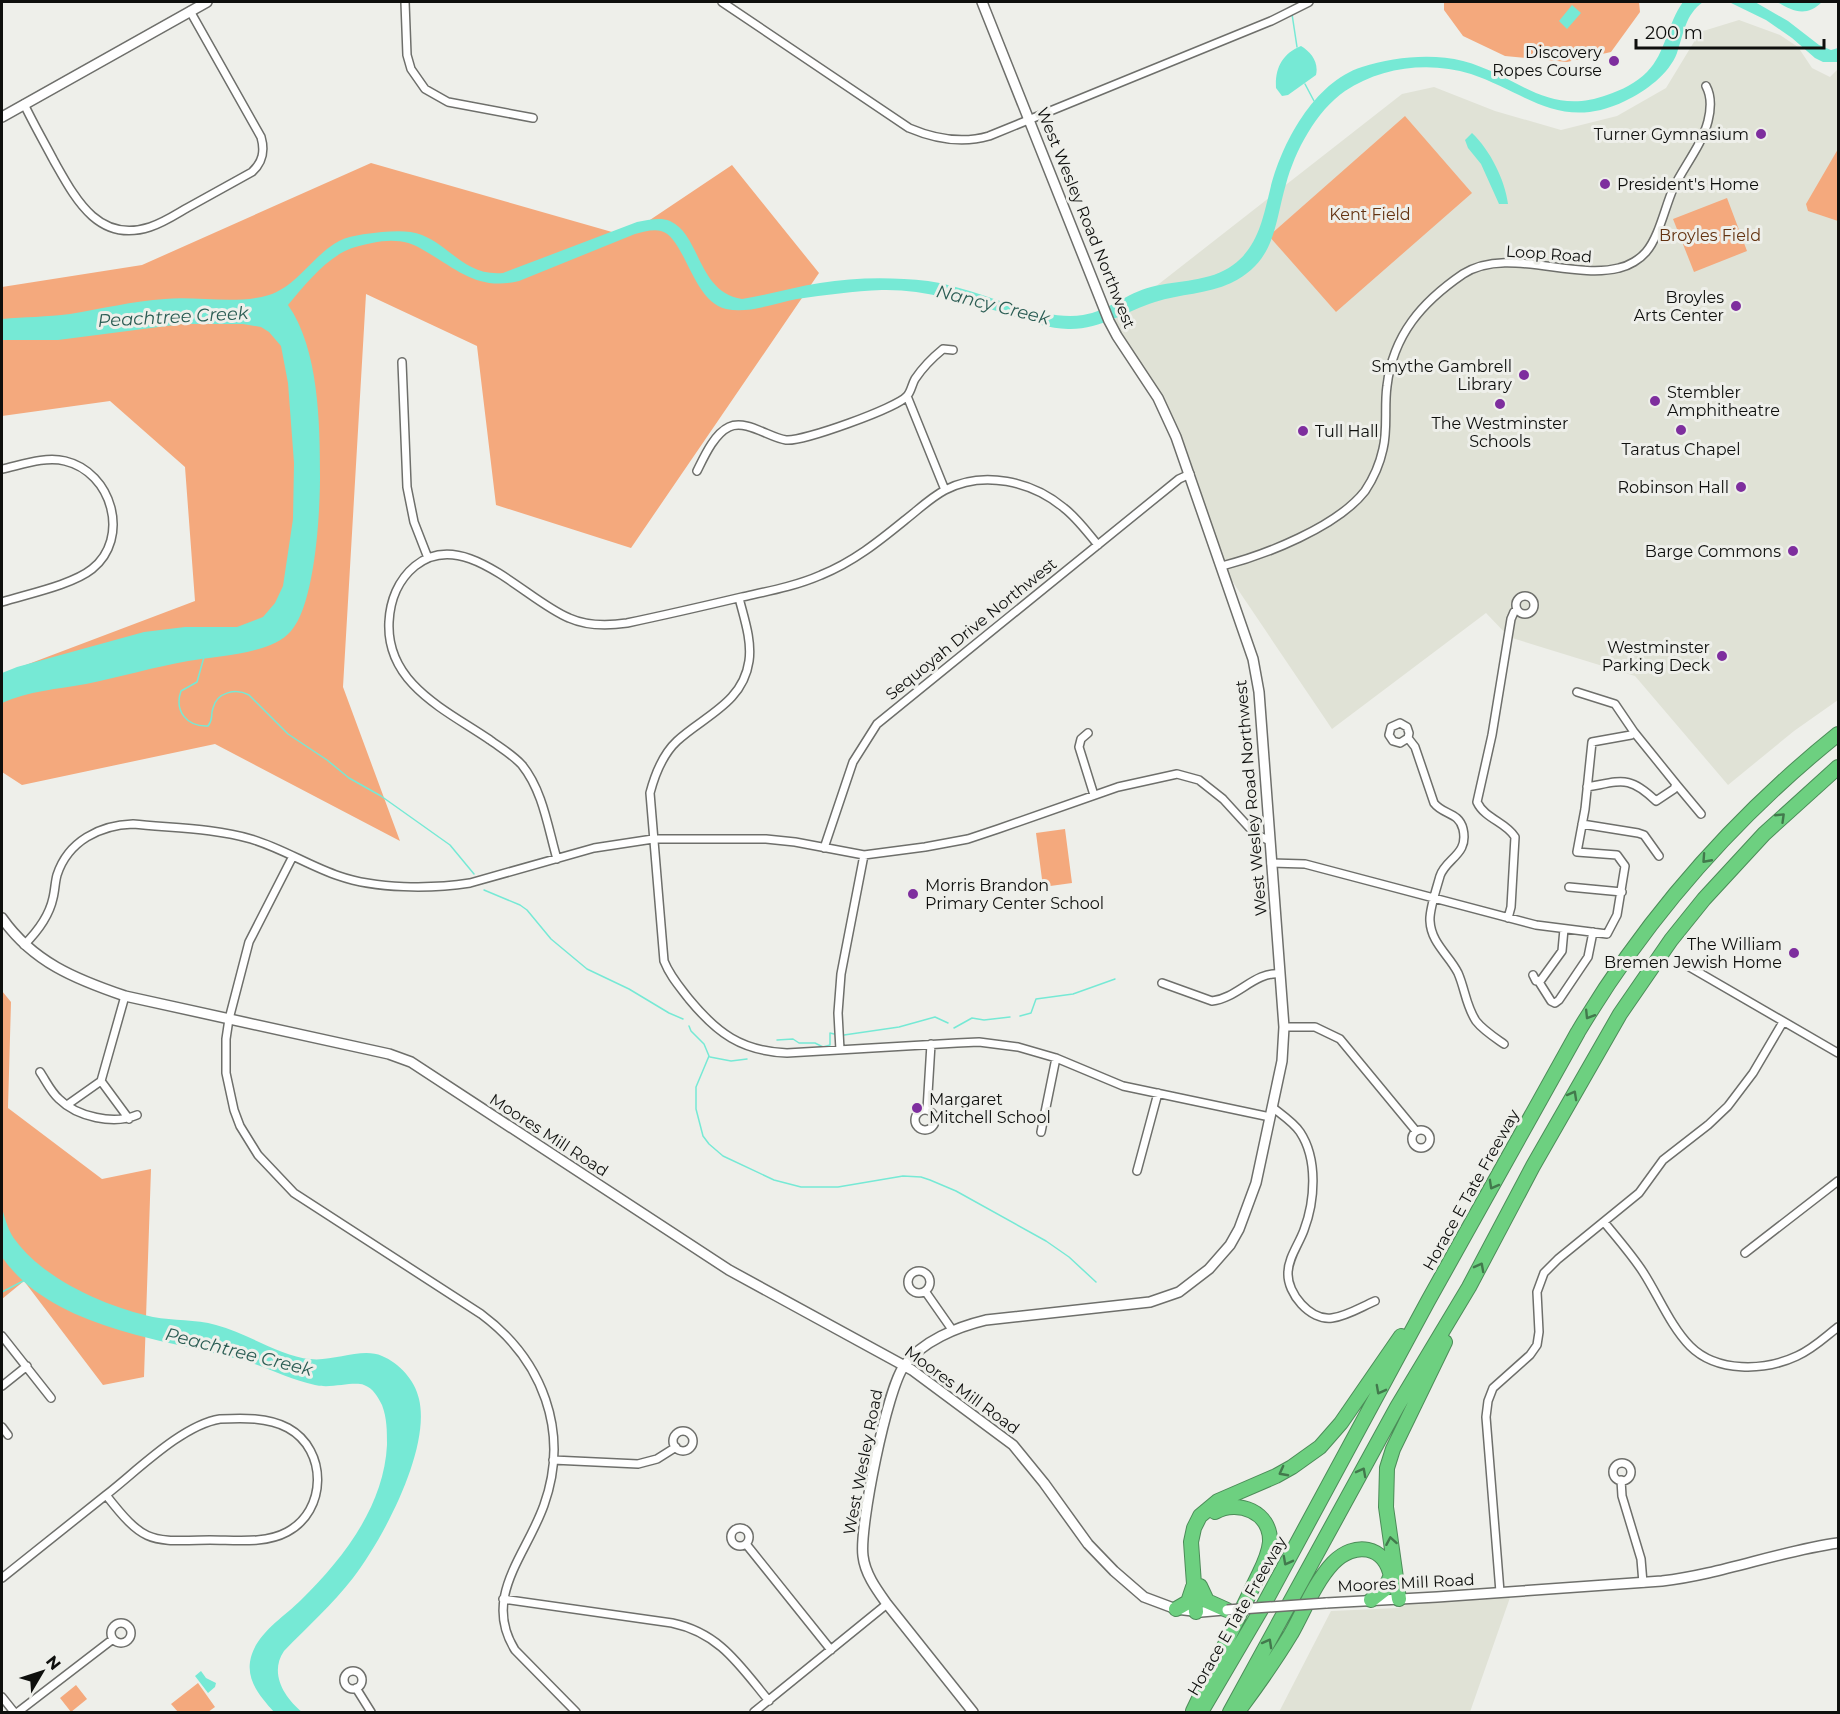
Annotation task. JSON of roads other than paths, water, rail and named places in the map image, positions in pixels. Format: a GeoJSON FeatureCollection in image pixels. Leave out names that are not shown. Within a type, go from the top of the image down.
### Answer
{"type":"FeatureCollection","features":[{"type":"Feature","properties":{"kind":"highway","name":"Horace E Tate Freeway"},"geometry":{"type":"LineString","coordinates":[[1201,1713],[1262,1608],[1428,1301],[1578,1032],[1627,957],[1678,890],[1718,845],[1791,773],[1839,734]]}},
{"type":"Feature","properties":{"kind":"highway"},"geometry":{"type":"LineString","coordinates":[[1230,1713],[1397,1407],[1469,1287],[1595,1055],[1620,1014],[1659,957],[1704,899],[1789,810],[1839,767]]}},
{"type":"Feature","properties":{"kind":"highway"},"geometry":{"type":"LineString","coordinates":[[1396,1599],[1386,1507],[1387,1468],[1393,1449],[1452,1328],[1469,1287]]}},
{"type":"Feature","properties":{"kind":"highway"},"geometry":{"type":"LineString","coordinates":[[1227,1610],[1208,1602],[1197,1584],[1191,1542],[1200,1516],[1218,1501],[1276,1476],[1307,1458],[1320,1447],[1341,1423],[1385,1358],[1428,1301]]}},
{"type":"Feature","properties":{"kind":"highway"},"geometry":{"type":"LineString","coordinates":[[1192,1713],[1253,1588],[1268,1550],[1269,1532],[1258,1515],[1246,1508],[1226,1506],[1215,1512],[1204,1523],[1197,1547],[1198,1612]]}},
{"type":"Feature","properties":{"kind":"highway"},"geometry":{"type":"LineString","coordinates":[[1237,1713],[1283,1648],[1324,1576],[1340,1557],[1353,1550],[1368,1549],[1381,1556],[1391,1575],[1396,1599]]}},
{"type":"Feature","properties":{"kind":"highway"},"geometry":{"type":"LineString","coordinates":[[1371,1600],[1385,1589],[1391,1575]]}},
{"type":"Feature","properties":{"kind":"highway"},"geometry":{"type":"LineString","coordinates":[[1176,1609],[1190,1599],[1197,1584]]}},
{"type":"Feature","properties":{"kind":"street"},"geometry":{"type":"LineString","coordinates":[[2,117],[207,2]]}},
{"type":"Feature","properties":{"kind":"street"},"geometry":{"type":"LineString","coordinates":[[405,2],[406,55],[411,69],[424,89],[448,102],[533,118]]}},
{"type":"Feature","properties":{"kind":"street"},"geometry":{"type":"LineString","coordinates":[[722,2],[898,121],[921,133],[945,139],[972,140],[1271,21],[1309,2]]}},
{"type":"Feature","properties":{"kind":"street","name":"West Wesley Road Northwest"},"geometry":{"type":"LineString","coordinates":[[905,1364],[924,1347],[953,1331],[986,1320],[1150,1302],[1170,1296],[1188,1286],[1219,1259],[1239,1229],[1256,1183],[1282,1061],[1284,1026],[1257,673],[1190,474],[1158,398],[1117,336],[1103,306],[982,2]]}},
{"type":"Feature","properties":{"kind":"street"},"geometry":{"type":"LineString","coordinates":[[24,104],[66,182],[90,215],[106,225],[125,230],[144,229],[170,218],[252,172],[260,164],[264,153],[261,137],[190,11]]}},
{"type":"Feature","properties":{"kind":"street","name":"Loop Road"},"geometry":{"type":"LineString","coordinates":[[1222,566],[1252,558],[1303,535],[1341,514],[1365,491],[1375,473],[1383,448],[1387,387],[1393,354],[1402,336],[1422,308],[1450,283],[1473,268],[1489,264],[1534,264],[1596,271],[1630,264],[1647,251],[1667,211],[1672,192],[1705,132],[1711,105],[1710,93],[1706,86]]}},
{"type":"Feature","properties":{"kind":"street"},"geometry":{"type":"LineString","coordinates":[[698,471],[707,450],[723,431],[732,425],[753,428],[787,440],[809,436],[875,413],[907,396],[927,363],[943,350],[953,350]]}},
{"type":"Feature","properties":{"kind":"street"},"geometry":{"type":"LineString","coordinates":[[402,362],[406,487],[414,522],[428,558]]}},
{"type":"Feature","properties":{"kind":"street"},"geometry":{"type":"LineString","coordinates":[[907,396],[945,490]]}},
{"type":"Feature","properties":{"kind":"street"},"geometry":{"type":"LineString","coordinates":[[2,469],[54,460],[75,464],[92,475],[104,490],[113,521],[112,537],[106,552],[91,570],[73,579],[2,602]]}},
{"type":"Feature","properties":{"kind":"street","name":"Sequoyah Drive Northwest"},"geometry":{"type":"LineString","coordinates":[[824,848],[853,762],[877,724],[1179,479],[1190,474]]}},
{"type":"Feature","properties":{"kind":"street"},"geometry":{"type":"LineString","coordinates":[[557,859],[537,791],[523,766],[506,751],[419,692],[405,677],[395,660],[389,630],[393,599],[406,575],[428,558],[449,554],[471,558],[559,613],[594,625],[627,623],[799,584],[841,566],[871,548],[945,490],[963,483],[981,480],[1001,480],[1046,496],[1076,518],[1098,545]]}},
{"type":"Feature","properties":{"kind":"street"},"geometry":{"type":"LineString","coordinates":[[739,598],[750,645],[746,675],[740,688],[731,699],[716,713],[677,741],[661,763],[650,793],[664,961],[672,978],[704,1017],[730,1038],[760,1050],[787,1053],[931,1044],[979,1042],[999,1044],[1056,1058],[1113,1082],[1158,1093],[1271,1112],[1296,1127],[1301,1134],[1306,1145],[1314,1183],[1312,1202],[1305,1227],[1292,1254],[1288,1272],[1294,1294],[1303,1306],[1328,1318],[1341,1316],[1375,1301]]}},
{"type":"Feature","properties":{"kind":"street"},"geometry":{"type":"LineString","coordinates":[[1508,918],[1511,906],[1515,837],[1512,832],[1485,814],[1477,802],[1492,735],[1511,620],[1517,609]]}},
{"type":"Feature","properties":{"kind":"street"},"geometry":{"type":"LineString","coordinates":[[1576,692],[1615,704],[1634,732],[1701,814]]}},
{"type":"Feature","properties":{"kind":"street"},"geometry":{"type":"LineString","coordinates":[[1271,863],[1305,864],[1508,918],[1564,929],[1607,934],[1617,915],[1625,866],[1617,855],[1576,852],[1582,824],[1592,742],[1631,735],[1634,732]]}},
{"type":"Feature","properties":{"kind":"street"},"geometry":{"type":"LineString","coordinates":[[1088,733],[1081,739],[1079,747],[1094,795]]}},
{"type":"Feature","properties":{"kind":"street"},"geometry":{"type":"LineString","coordinates":[[1408,738],[1415,747],[1434,803],[1438,808],[1454,815],[1460,821],[1464,831],[1463,844],[1458,855],[1440,874],[1430,919],[1434,939],[1457,973],[1474,1018],[1504,1044]]}},
{"type":"Feature","properties":{"kind":"street"},"geometry":{"type":"LineString","coordinates":[[24,945],[44,922],[53,900],[58,873],[66,857],[83,839],[105,827],[133,824],[232,835],[264,843],[348,879],[419,887],[470,883],[610,844],[653,839],[766,839],[864,855],[925,847],[968,838],[1094,795],[1165,775],[1188,775],[1212,789],[1255,834],[1270,841]]}},
{"type":"Feature","properties":{"kind":"street"},"geometry":{"type":"LineString","coordinates":[[1587,787],[1622,780],[1632,782],[1643,788],[1656,801],[1674,789],[1676,784]]}},
{"type":"Feature","properties":{"kind":"street"},"geometry":{"type":"LineString","coordinates":[[1582,824],[1644,835],[1659,856]]}},
{"type":"Feature","properties":{"kind":"street"},"geometry":{"type":"LineString","coordinates":[[840,1050],[838,1013],[841,974],[864,855]]}},
{"type":"Feature","properties":{"kind":"street"},"geometry":{"type":"LineString","coordinates":[[293,856],[249,942],[230,1019],[225,1056],[229,1090],[240,1126],[258,1155],[294,1192],[481,1314],[508,1336],[529,1364],[544,1394],[552,1426],[553,1460],[544,1505],[503,1599],[503,1624],[515,1650],[576,1713]]}},
{"type":"Feature","properties":{"kind":"street"},"geometry":{"type":"LineString","coordinates":[[1569,886],[1622,892]]}},
{"type":"Feature","properties":{"kind":"street","name":"Moores Mill Road"},"geometry":{"type":"LineString","coordinates":[[2,918],[24,945],[58,969],[93,985],[125,996],[389,1054],[411,1062],[729,1270],[785,1302],[905,1364],[1013,1445],[1089,1544],[1127,1583],[1144,1597],[1176,1609],[1198,1612],[1643,1583],[1691,1577],[1796,1551],[1839,1543]]}},
{"type":"Feature","properties":{"kind":"street"},"geometry":{"type":"LineString","coordinates":[[1539,982],[1562,951],[1564,929]]}},
{"type":"Feature","properties":{"kind":"street"},"geometry":{"type":"LineString","coordinates":[[1533,975],[1555,1003],[1588,957],[1593,932]]}},
{"type":"Feature","properties":{"kind":"street"},"geometry":{"type":"LineString","coordinates":[[1686,965],[1839,1053]]}},
{"type":"Feature","properties":{"kind":"street"},"geometry":{"type":"LineString","coordinates":[[1162,983],[1212,1001],[1238,992],[1267,974],[1280,974]]}},
{"type":"Feature","properties":{"kind":"street"},"geometry":{"type":"LineString","coordinates":[[67,1106],[101,1081],[125,996]]}},
{"type":"Feature","properties":{"kind":"street"},"geometry":{"type":"LineString","coordinates":[[1500,1592],[1486,1424],[1488,1401],[1495,1385],[1530,1355],[1538,1340],[1537,1292],[1544,1273],[1638,1193],[1663,1160],[1708,1125],[1736,1097],[1783,1022]]}},
{"type":"Feature","properties":{"kind":"street"},"geometry":{"type":"LineString","coordinates":[[1284,1026],[1315,1028],[1340,1039],[1416,1131]]}},
{"type":"Feature","properties":{"kind":"street"},"geometry":{"type":"LineString","coordinates":[[927,1110],[931,1044]]}},
{"type":"Feature","properties":{"kind":"street"},"geometry":{"type":"LineString","coordinates":[[1041,1132],[1056,1058]]}},
{"type":"Feature","properties":{"kind":"street"},"geometry":{"type":"LineString","coordinates":[[40,1072],[58,1098],[67,1106],[89,1115],[115,1120],[129,1119],[137,1115]]}},
{"type":"Feature","properties":{"kind":"street"},"geometry":{"type":"LineString","coordinates":[[101,1081],[129,1119]]}},
{"type":"Feature","properties":{"kind":"street"},"geometry":{"type":"LineString","coordinates":[[1137,1171],[1158,1093]]}},
{"type":"Feature","properties":{"kind":"street"},"geometry":{"type":"LineString","coordinates":[[1745,1253],[1839,1181]]}},
{"type":"Feature","properties":{"kind":"street"},"geometry":{"type":"LineString","coordinates":[[1604,1222],[1643,1272],[1684,1340],[1698,1353],[1714,1362],[1741,1366],[1784,1361],[1810,1348],[1839,1327]]}},
{"type":"Feature","properties":{"kind":"street"},"geometry":{"type":"LineString","coordinates":[[925,1291],[953,1331]]}},
{"type":"Feature","properties":{"kind":"street"},"geometry":{"type":"LineString","coordinates":[[2,1336],[51,1398]]}},
{"type":"Feature","properties":{"kind":"street","name":"West Wesley Road"},"geometry":{"type":"LineString","coordinates":[[905,1364],[895,1381],[888,1403],[862,1536],[862,1556],[865,1569],[887,1604],[973,1713]]}},
{"type":"Feature","properties":{"kind":"street"},"geometry":{"type":"LineString","coordinates":[[2,1386],[27,1366]]}},
{"type":"Feature","properties":{"kind":"street"},"geometry":{"type":"LineString","coordinates":[[2,1578],[106,1495],[187,1431],[203,1423],[220,1419],[266,1421],[288,1428],[309,1448],[318,1474],[316,1498],[305,1518],[286,1533],[265,1539],[168,1541],[154,1539],[141,1534],[131,1526],[106,1495]]}},
{"type":"Feature","properties":{"kind":"street"},"geometry":{"type":"LineString","coordinates":[[2,1427],[8,1435]]}},
{"type":"Feature","properties":{"kind":"street"},"geometry":{"type":"LineString","coordinates":[[553,1460],[638,1464],[657,1459],[676,1447]]}},
{"type":"Feature","properties":{"kind":"street"},"geometry":{"type":"LineString","coordinates":[[1621,1480],[1622,1496],[1641,1559],[1643,1583]]}},
{"type":"Feature","properties":{"kind":"street"},"geometry":{"type":"LineString","coordinates":[[746,1544],[831,1650]]}},
{"type":"Feature","properties":{"kind":"street"},"geometry":{"type":"LineString","coordinates":[[503,1599],[672,1623],[692,1628],[711,1637],[726,1649],[769,1701]]}},
{"type":"Feature","properties":{"kind":"street"},"geometry":{"type":"LineString","coordinates":[[754,1713],[887,1604]]}},
{"type":"Feature","properties":{"kind":"street"},"geometry":{"type":"LineString","coordinates":[[2,1697],[16,1713],[113,1639]]}},
{"type":"Feature","properties":{"kind":"street"},"geometry":{"type":"LineString","coordinates":[[356,1688],[371,1713]]}},
{"type":"Feature","properties":{"kind":"water"},"geometry":{"type":"Polygon","coordinates":[[[1683,2],[1703,2],[1692,13],[1677,53],[1663,75],[1641,92],[1602,110],[1582,113],[1563,111],[1527,99],[1471,74],[1439,68],[1422,67],[1390,72],[1359,83],[1335,99],[1308,133],[1290,171],[1271,241],[1257,264],[1246,274],[1222,287],[1155,302],[1091,326],[1068,329],[1051,327],[959,301],[897,290],[840,293],[797,299],[753,309],[726,309],[714,304],[705,294],[676,245],[669,236],[658,230],[635,234],[519,281],[505,283],[480,281],[469,277],[419,247],[406,243],[379,242],[348,250],[322,268],[288,305],[306,343],[312,365],[316,388],[320,456],[319,513],[311,580],[306,601],[291,631],[271,645],[243,653],[175,663],[86,684],[33,693],[2,703],[2,673],[17,667],[144,632],[185,627],[237,627],[263,617],[275,603],[283,586],[293,519],[294,463],[288,383],[281,346],[269,332],[261,327],[243,324],[182,324],[58,340],[2,340],[2,319],[70,314],[165,299],[256,298],[269,295],[287,286],[339,241],[357,235],[382,232],[417,233],[433,240],[469,266],[490,273],[503,273],[637,222],[658,219],[670,221],[680,228],[716,286],[727,294],[742,299],[833,281],[901,279],[946,284],[1046,313],[1065,316],[1083,315],[1101,310],[1151,287],[1214,275],[1224,271],[1241,258],[1254,241],[1275,172],[1291,135],[1315,100],[1345,75],[1362,67],[1386,61],[1412,57],[1438,57],[1482,67],[1549,98],[1567,101],[1586,100],[1623,88],[1647,72],[1663,47],[1673,20],[1683,2]]]}},
{"type":"Feature","properties":{"kind":"water"},"geometry":{"type":"Polygon","coordinates":[[[1729,2],[1755,2],[1788,21],[1819,45],[1831,50],[1838,48],[1838,62],[1823,62],[1815,58],[1766,20],[1729,2]]]}},
{"type":"Feature","properties":{"kind":"water"},"geometry":{"type":"Polygon","coordinates":[[[1777,2],[1822,2],[1811,10],[1800,11],[1777,2]]]}},
{"type":"Feature","properties":{"kind":"water"},"geometry":{"type":"Polygon","coordinates":[[[1572,5],[1581,13],[1567,29],[1559,21],[1572,5]]]}},
{"type":"Feature","properties":{"kind":"water"},"geometry":{"type":"Polygon","coordinates":[[[1301,46],[1313,58],[1317,70],[1316,75],[1288,95],[1282,96],[1276,88],[1278,68],[1289,53],[1301,46]]]}},
{"type":"Feature","properties":{"kind":"water"},"geometry":{"type":"Polygon","coordinates":[[[1472,133],[1496,166],[1504,185],[1508,204],[1499,204],[1481,164],[1468,148],[1465,140],[1472,133]]]}},
{"type":"Feature","properties":{"kind":"water","name":"Peachtree Creek"},"geometry":{"type":"Polygon","coordinates":[[[2,1208],[11,1234],[28,1255],[60,1280],[97,1299],[153,1317],[216,1325],[299,1357],[328,1359],[366,1353],[382,1356],[394,1363],[414,1385],[419,1399],[421,1419],[418,1443],[402,1493],[378,1541],[353,1578],[284,1651],[280,1659],[278,1676],[284,1692],[302,1712],[274,1712],[259,1694],[252,1680],[251,1657],[265,1632],[301,1600],[332,1567],[359,1530],[370,1510],[384,1467],[387,1445],[386,1420],[379,1399],[364,1385],[321,1386],[306,1383],[242,1360],[145,1337],[79,1316],[50,1301],[23,1281],[2,1257],[2,1208]]]}},
{"type":"Feature","properties":{"kind":"water"},"geometry":{"type":"Polygon","coordinates":[[[201,1671],[206,1678],[216,1683],[208,1693],[195,1676],[201,1671]]]}},
{"type":"Feature","properties":{"kind":"waterway"},"geometry":{"type":"LineString","coordinates":[[1292,14],[1297,47]]}},
{"type":"Feature","properties":{"kind":"waterway"},"geometry":{"type":"LineString","coordinates":[[1305,84],[1314,101]]}},
{"type":"Feature","properties":{"kind":"waterway"},"geometry":{"type":"LineString","coordinates":[[204,657],[197,682],[181,691],[179,698],[181,711],[188,721],[208,726],[218,698],[233,692],[249,695],[288,734],[349,778],[381,796],[450,845],[474,874]]}},
{"type":"Feature","properties":{"kind":"waterway"},"geometry":{"type":"LineString","coordinates":[[484,890],[527,910],[551,939],[587,969],[683,1019]]}},
{"type":"Feature","properties":{"kind":"waterway"},"geometry":{"type":"LineString","coordinates":[[1020,1016],[1031,1013],[1036,999],[1073,994],[1115,979]]}},
{"type":"Feature","properties":{"kind":"waterway"},"geometry":{"type":"LineString","coordinates":[[844,1035],[899,1027],[935,1017],[948,1023]]}},
{"type":"Feature","properties":{"kind":"waterway"},"geometry":{"type":"LineString","coordinates":[[954,1028],[972,1018],[984,1020],[1010,1017]]}},
{"type":"Feature","properties":{"kind":"waterway"},"geometry":{"type":"LineString","coordinates":[[689,1026],[704,1044],[709,1056],[696,1087],[696,1109],[703,1136],[723,1156],[774,1180],[801,1187],[838,1187],[903,1176],[930,1180],[956,1191],[1046,1241],[1069,1257],[1096,1282]]}},
{"type":"Feature","properties":{"kind":"waterway"},"geometry":{"type":"LineString","coordinates":[[777,1040],[793,1039],[799,1043],[815,1043],[823,1047],[830,1045],[830,1033],[834,1034]]}},
{"type":"Feature","properties":{"kind":"waterway"},"geometry":{"type":"LineString","coordinates":[[710,1057],[731,1061],[747,1059]]}},
{"type":"Feature","properties":{"kind":"waterway"},"geometry":{"type":"LineString","coordinates":[[2,1292],[25,1280]]}},
{"type":"Feature","properties":{"kind":"place","name":"Discovery Ropes Course"},"geometry":{"type":"Point","coordinates":[1614,61]}},
{"type":"Feature","properties":{"kind":"place","name":"Turner Gymnasium"},"geometry":{"type":"Point","coordinates":[1761,134]}},
{"type":"Feature","properties":{"kind":"place","name":"President's Home"},"geometry":{"type":"Point","coordinates":[1605,184]}},
{"type":"Feature","properties":{"kind":"place","name":"Broyles Arts Center"},"geometry":{"type":"Point","coordinates":[1736,306]}},
{"type":"Feature","properties":{"kind":"place","name":"Smythe Gambrell Library"},"geometry":{"type":"Point","coordinates":[1524,375]}},
{"type":"Feature","properties":{"kind":"place","name":"Stembler Amphitheatre"},"geometry":{"type":"Point","coordinates":[1655,401]}},
{"type":"Feature","properties":{"kind":"place","name":"The Westminster Schools"},"geometry":{"type":"Point","coordinates":[1500,404]}},
{"type":"Feature","properties":{"kind":"place","name":"Taratus Chapel"},"geometry":{"type":"Point","coordinates":[1681,430]}},
{"type":"Feature","properties":{"kind":"place","name":"Tull Hall"},"geometry":{"type":"Point","coordinates":[1303,431]}},
{"type":"Feature","properties":{"kind":"place","name":"Robinson Hall"},"geometry":{"type":"Point","coordinates":[1741,487]}},
{"type":"Feature","properties":{"kind":"place","name":"Barge Commons"},"geometry":{"type":"Point","coordinates":[1793,551]}},
{"type":"Feature","properties":{"kind":"place","name":"Westminster Parking Deck"},"geometry":{"type":"Point","coordinates":[1722,656]}},
{"type":"Feature","properties":{"kind":"place","name":"Morris Brandon Primary Center School"},"geometry":{"type":"Point","coordinates":[913,894]}},
{"type":"Feature","properties":{"kind":"place","name":"The William Bremen Jewish Home"},"geometry":{"type":"Point","coordinates":[1794,953]}},
{"type":"Feature","properties":{"kind":"place","name":"Margaret Mitchell School"},"geometry":{"type":"Point","coordinates":[917,1108]}},
{"type":"Feature","properties":{"kind":"park label","name":"Kent Field"},"geometry":{"type":"Point","coordinates":[1370,214]}},
{"type":"Feature","properties":{"kind":"park label","name":"Broyles Field"},"geometry":{"type":"Point","coordinates":[1710,235]}},
{"type":"Feature","properties":{"kind":"water label","name":"Nancy Creek"},"geometry":{"type":"Point","coordinates":[993,305]}}]}
